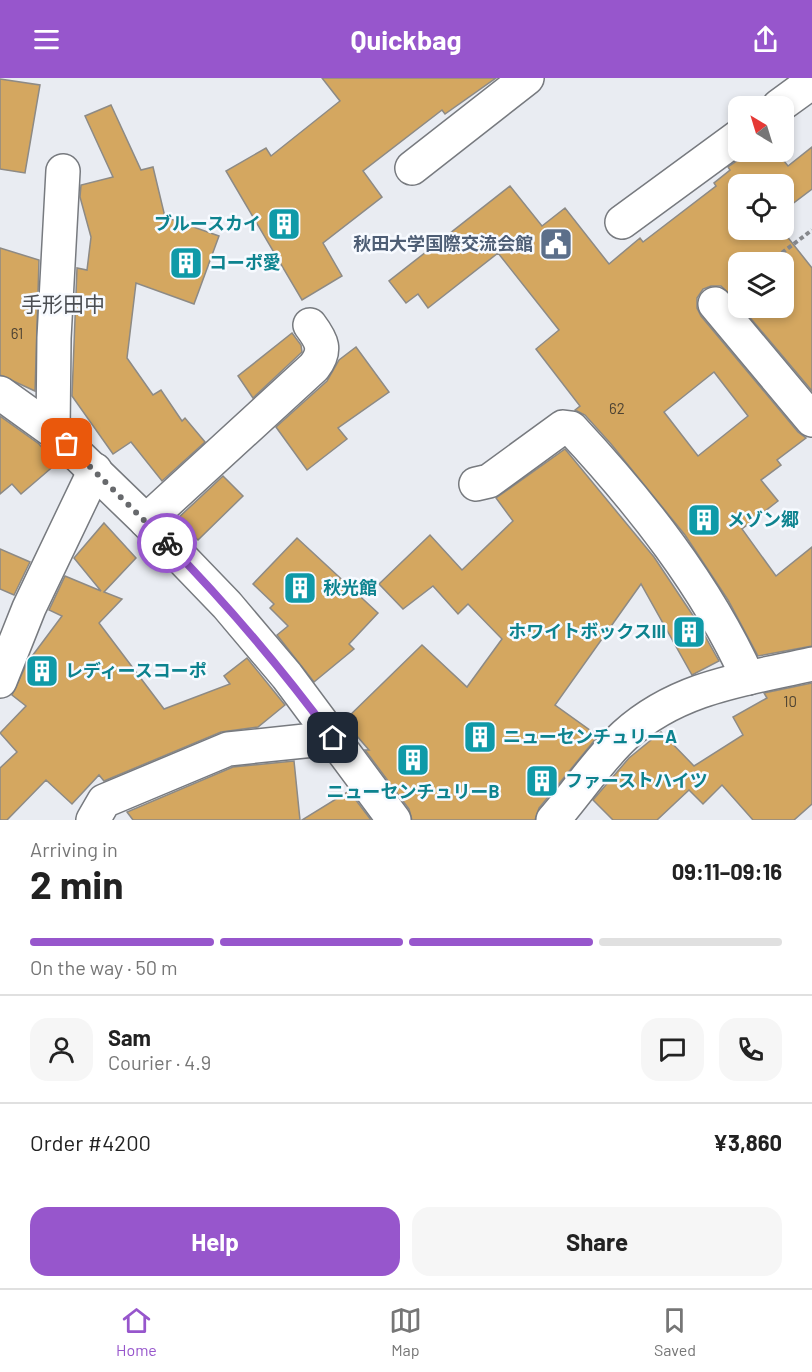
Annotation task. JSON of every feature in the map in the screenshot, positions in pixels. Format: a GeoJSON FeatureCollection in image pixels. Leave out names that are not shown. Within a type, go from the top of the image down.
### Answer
{"type":"FeatureCollection","features":[{"type":"Feature","properties":{"kind":"street"},"geometry":{"type":"LineString","coordinates":[[412,168],[527,78]]}},
{"type":"Feature","properties":{"kind":"street"},"geometry":{"type":"LineString","coordinates":[[793,96],[812,82]]}},
{"type":"Feature","properties":{"kind":"street"},"geometry":{"type":"LineString","coordinates":[[622,222],[728,144]]}},
{"type":"Feature","properties":{"kind":"street"},"geometry":{"type":"LineString","coordinates":[[53,431],[54,338],[63,171]]}},
{"type":"Feature","properties":{"kind":"street"},"geometry":{"type":"LineString","coordinates":[[715,304],[812,420]]}},
{"type":"Feature","properties":{"kind":"street"},"geometry":{"type":"LineString","coordinates":[[146,521],[314,367],[323,356],[323,347],[320,337],[310,326]]}},
{"type":"Feature","properties":{"kind":"street"},"geometry":{"type":"LineString","coordinates":[[0,393],[53,431],[95,470],[227,605],[287,676],[394,820]]}},
{"type":"Feature","properties":{"kind":"street"},"geometry":{"type":"LineString","coordinates":[[476,484],[489,482],[563,427],[571,429],[666,542],[693,580],[734,648],[748,678]]}},
{"type":"Feature","properties":{"kind":"street"},"geometry":{"type":"LineString","coordinates":[[0,681],[29,608],[95,470]]}},
{"type":"Feature","properties":{"kind":"street"},"geometry":{"type":"LineString","coordinates":[[553,820],[623,737],[646,718],[692,693],[812,664]]}},
{"type":"Feature","properties":{"kind":"street"},"geometry":{"type":"LineString","coordinates":[[93,820],[104,801],[228,749],[333,738]]}},
{"type":"Feature","properties":{"kind":"path"},"geometry":{"type":"LineString","coordinates":[[783,252],[812,230]]}},
{"type":"Feature","properties":{"kind":"building"},"geometry":{"type":"Polygon","coordinates":[[[322,78],[496,78],[445,114],[442,110],[363,171],[382,197],[323,243],[342,276],[302,300],[226,171],[266,148],[271,156],[340,101],[322,78]]]}},
{"type":"Feature","properties":{"kind":"building"},"geometry":{"type":"Polygon","coordinates":[[[0,79],[40,85],[25,173],[0,169],[0,79]]]}},
{"type":"Feature","properties":{"kind":"building"},"geometry":{"type":"Polygon","coordinates":[[[111,105],[141,170],[153,167],[165,217],[219,236],[194,304],[136,283],[127,358],[153,395],[161,390],[182,421],[185,418],[205,442],[162,481],[131,442],[113,454],[72,396],[77,268],[87,270],[91,237],[80,197],[81,185],[113,177],[85,116],[111,105]]]}},
{"type":"Feature","properties":{"kind":"building"},"geometry":{"type":"Polygon","coordinates":[[[812,147],[812,189],[794,203],[794,174],[728,174],[728,240],[790,240],[812,268],[812,391],[750,318],[794,318],[794,252],[728,252],[728,293],[721,286],[711,286],[703,289],[697,298],[697,308],[701,316],[798,432],[806,438],[777,460],[781,465],[761,480],[778,501],[742,529],[776,576],[812,547],[812,646],[758,656],[728,600],[685,535],[611,444],[585,415],[575,410],[580,406],[536,349],[559,330],[498,253],[428,308],[418,294],[406,303],[389,281],[510,186],[542,226],[565,208],[609,264],[640,238],[643,242],[716,186],[714,183],[730,170],[728,167],[735,162],[785,162],[788,166],[812,147]],[[714,372],[664,412],[698,456],[748,416],[714,372]]]}},
{"type":"Feature","properties":{"kind":"building"},"geometry":{"type":"Polygon","coordinates":[[[0,248],[39,260],[35,391],[0,375],[0,248]]]}},
{"type":"Feature","properties":{"kind":"building"},"geometry":{"type":"Polygon","coordinates":[[[292,333],[301,345],[302,352],[253,398],[238,376],[292,333]]]}},
{"type":"Feature","properties":{"kind":"building"},"geometry":{"type":"Polygon","coordinates":[[[356,347],[389,392],[338,428],[347,439],[307,470],[276,427],[327,381],[339,360],[356,347]]]}},
{"type":"Feature","properties":{"kind":"building"},"geometry":{"type":"Polygon","coordinates":[[[0,416],[39,444],[56,464],[21,494],[12,484],[0,494],[0,416]]]}},
{"type":"Feature","properties":{"kind":"building"},"geometry":{"type":"Polygon","coordinates":[[[565,449],[654,557],[696,620],[719,661],[692,675],[641,584],[555,705],[598,736],[539,808],[535,820],[412,820],[409,809],[365,750],[369,750],[344,721],[422,645],[467,687],[502,639],[468,604],[458,614],[433,586],[403,609],[379,584],[430,535],[462,570],[513,521],[496,498],[565,449]]]}},
{"type":"Feature","properties":{"kind":"building"},"geometry":{"type":"Polygon","coordinates":[[[223,476],[243,496],[198,540],[176,520],[223,476]]]}},
{"type":"Feature","properties":{"kind":"building"},"geometry":{"type":"Polygon","coordinates":[[[104,523],[136,558],[104,592],[122,599],[99,623],[164,709],[230,684],[224,676],[247,658],[285,705],[258,727],[221,732],[104,781],[99,775],[72,804],[46,780],[7,820],[0,820],[0,768],[17,752],[0,733],[26,706],[12,695],[27,663],[62,616],[49,610],[65,576],[101,591],[74,558],[104,523]]]}},
{"type":"Feature","properties":{"kind":"building"},"geometry":{"type":"Polygon","coordinates":[[[297,538],[378,613],[349,644],[354,649],[314,682],[277,635],[288,626],[270,608],[274,604],[253,584],[297,538]]]}},
{"type":"Feature","properties":{"kind":"building"},"geometry":{"type":"Polygon","coordinates":[[[0,549],[30,562],[14,595],[0,589],[0,549]]]}},
{"type":"Feature","properties":{"kind":"building"},"geometry":{"type":"Polygon","coordinates":[[[812,683],[812,804],[794,820],[753,820],[722,785],[703,804],[689,790],[657,820],[613,820],[593,800],[629,758],[661,732],[694,766],[743,735],[733,717],[767,698],[764,693],[812,683]]]}},
{"type":"Feature","properties":{"kind":"building"},"geometry":{"type":"Polygon","coordinates":[[[294,761],[300,820],[133,820],[127,812],[233,767],[294,761]]]}},
{"type":"Feature","properties":{"kind":"building"},"geometry":{"type":"Polygon","coordinates":[[[349,791],[371,820],[302,820],[349,791]]]}},
{"type":"Feature","properties":{"kind":"way so far"},"geometry":{"type":"LineString","coordinates":[[67,444],[167,543]]}},
{"type":"Feature","properties":{"kind":"place","name":"ブルースカイ"},"geometry":{"type":"Point","coordinates":[284,224]}},
{"type":"Feature","properties":{"kind":"place","name":"秋田大学国際交流会館"},"geometry":{"type":"Point","coordinates":[556,244]}},
{"type":"Feature","properties":{"kind":"place","name":"コーポ愛"},"geometry":{"type":"Point","coordinates":[186,263]}},
{"type":"Feature","properties":{"kind":"place","name":"メゾン郷"},"geometry":{"type":"Point","coordinates":[704,520]}},
{"type":"Feature","properties":{"kind":"place","name":"秋光館"},"geometry":{"type":"Point","coordinates":[300,588]}},
{"type":"Feature","properties":{"kind":"place","name":"ホワイトボックスIII"},"geometry":{"type":"Point","coordinates":[689,632]}},
{"type":"Feature","properties":{"kind":"place","name":"レディースコーポ"},"geometry":{"type":"Point","coordinates":[42,671]}},
{"type":"Feature","properties":{"kind":"place","name":"ニューセンチュリーA"},"geometry":{"type":"Point","coordinates":[480,737]}},
{"type":"Feature","properties":{"kind":"place","name":"ニューセンチュリーB"},"geometry":{"type":"Point","coordinates":[413,760]}},
{"type":"Feature","properties":{"kind":"place","name":"ファーストハイツ"},"geometry":{"type":"Point","coordinates":[542,781]}},
{"type":"Feature","properties":{"kind":"district","name":"手形田中"},"geometry":{"type":"Point","coordinates":[63,305]}},
{"type":"Feature","properties":{"kind":"route"},"geometry":{"type":"LineString","coordinates":[[167,543],[227,605],[287,676],[333,738]]}}]}
